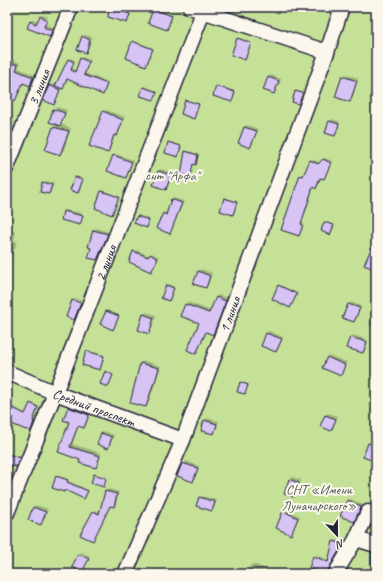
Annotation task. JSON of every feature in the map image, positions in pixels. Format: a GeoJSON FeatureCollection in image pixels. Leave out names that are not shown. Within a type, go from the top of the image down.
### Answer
{"type":"FeatureCollection","features":[{"type":"Feature","properties":{"kind":"street","name":"3 линия"},"geometry":{"type":"LineString","coordinates":[[7,167],[71,7]]}},
{"type":"Feature","properties":{"kind":"street","name":"1 линия"},"geometry":{"type":"LineString","coordinates":[[125,574],[183,440],[327,52],[342,7]]}},
{"type":"Feature","properties":{"kind":"street"},"geometry":{"type":"LineString","coordinates":[[197,10],[327,52]]}},
{"type":"Feature","properties":{"kind":"street","name":"2 линия"},"geometry":{"type":"LineString","coordinates":[[7,512],[55,393],[197,10]]}},
{"type":"Feature","properties":{"kind":"street","name":"Средний проспект"},"geometry":{"type":"LineString","coordinates":[[7,372],[55,393],[183,440]]}},
{"type":"Feature","properties":{"kind":"street"},"geometry":{"type":"LineString","coordinates":[[335,574],[356,540],[368,512]]}},
{"type":"Feature","properties":{"kind":"street"},"geometry":{"type":"LineString","coordinates":[[356,540],[376,545]]}},
{"type":"Feature","properties":{"kind":"green space","name":"снт \"Арфа\""},"geometry":{"type":"Polygon","coordinates":[[[7,7],[376,7],[376,574],[7,574],[7,7]]]}},
{"type":"Feature","properties":{"kind":"building"},"geometry":{"type":"Polygon","coordinates":[[[109,7],[130,14],[127,23],[108,17],[109,7]]]}},
{"type":"Feature","properties":{"kind":"building"},"geometry":{"type":"Polygon","coordinates":[[[153,9],[172,16],[167,30],[148,23],[153,9]]]}},
{"type":"Feature","properties":{"kind":"building"},"geometry":{"type":"Polygon","coordinates":[[[40,16],[47,20],[44,27],[52,31],[50,37],[27,28],[30,21],[36,24],[40,16]]]}},
{"type":"Feature","properties":{"kind":"building"},"geometry":{"type":"Polygon","coordinates":[[[82,36],[90,40],[86,53],[77,50],[82,36]]]}},
{"type":"Feature","properties":{"kind":"building"},"geometry":{"type":"Polygon","coordinates":[[[237,38],[251,43],[245,60],[231,55],[237,38]]]}},
{"type":"Feature","properties":{"kind":"building"},"geometry":{"type":"Polygon","coordinates":[[[132,41],[153,49],[146,66],[126,58],[132,41]]]}},
{"type":"Feature","properties":{"kind":"building"},"geometry":{"type":"Polygon","coordinates":[[[80,58],[89,62],[84,75],[107,84],[103,95],[67,79],[63,89],[55,86],[68,59],[74,62],[71,70],[75,72],[80,58]]]}},
{"type":"Feature","properties":{"kind":"building"},"geometry":{"type":"Polygon","coordinates":[[[7,61],[18,65],[16,70],[33,77],[30,86],[23,83],[15,101],[7,98],[7,61]]]}},
{"type":"Feature","properties":{"kind":"building"},"geometry":{"type":"Polygon","coordinates":[[[342,76],[357,81],[350,102],[335,97],[342,76]]]}},
{"type":"Feature","properties":{"kind":"building"},"geometry":{"type":"Polygon","coordinates":[[[268,77],[279,81],[274,94],[263,90],[268,77]]]}},
{"type":"Feature","properties":{"kind":"building"},"geometry":{"type":"Polygon","coordinates":[[[49,85],[60,90],[54,105],[43,100],[49,85]]]}},
{"type":"Feature","properties":{"kind":"building"},"geometry":{"type":"Polygon","coordinates":[[[216,86],[235,92],[232,102],[213,96],[216,86]]]}},
{"type":"Feature","properties":{"kind":"building"},"geometry":{"type":"Polygon","coordinates":[[[143,87],[157,92],[154,100],[140,96],[143,87]]]}},
{"type":"Feature","properties":{"kind":"building"},"geometry":{"type":"Polygon","coordinates":[[[295,91],[303,93],[299,104],[292,102],[295,91]]]}},
{"type":"Feature","properties":{"kind":"building"},"geometry":{"type":"Polygon","coordinates":[[[185,100],[199,104],[194,119],[181,114],[185,100]]]}},
{"type":"Feature","properties":{"kind":"building"},"geometry":{"type":"Polygon","coordinates":[[[53,109],[65,113],[60,126],[49,122],[53,109]]]}},
{"type":"Feature","properties":{"kind":"building"},"geometry":{"type":"Polygon","coordinates":[[[103,111],[123,120],[117,136],[114,135],[108,153],[89,146],[103,111]]]}},
{"type":"Feature","properties":{"kind":"building"},"geometry":{"type":"Polygon","coordinates":[[[329,121],[339,124],[335,136],[325,133],[329,121]]]}},
{"type":"Feature","properties":{"kind":"building"},"geometry":{"type":"Polygon","coordinates":[[[53,127],[69,131],[60,155],[45,150],[53,127]]]}},
{"type":"Feature","properties":{"kind":"building"},"geometry":{"type":"Polygon","coordinates":[[[244,127],[257,131],[250,148],[238,143],[244,127]]]}},
{"type":"Feature","properties":{"kind":"building"},"geometry":{"type":"Polygon","coordinates":[[[168,142],[181,146],[178,157],[165,153],[168,142]]]}},
{"type":"Feature","properties":{"kind":"building"},"geometry":{"type":"Polygon","coordinates":[[[185,151],[198,155],[196,165],[193,164],[191,176],[181,175],[185,151]]]}},
{"type":"Feature","properties":{"kind":"building"},"geometry":{"type":"Polygon","coordinates":[[[113,155],[132,162],[126,178],[107,171],[113,155]]]}},
{"type":"Feature","properties":{"kind":"building"},"geometry":{"type":"Polygon","coordinates":[[[323,159],[331,163],[324,179],[320,178],[316,189],[313,187],[301,224],[303,225],[299,236],[281,230],[300,175],[303,176],[310,160],[318,164],[323,159]]]}},
{"type":"Feature","properties":{"kind":"building"},"geometry":{"type":"Polygon","coordinates":[[[158,171],[171,175],[166,190],[153,185],[158,171]]]}},
{"type":"Feature","properties":{"kind":"building"},"geometry":{"type":"Polygon","coordinates":[[[75,177],[83,179],[78,193],[70,190],[75,177]]]}},
{"type":"Feature","properties":{"kind":"building"},"geometry":{"type":"Polygon","coordinates":[[[42,182],[52,185],[49,194],[40,192],[42,182]]]}},
{"type":"Feature","properties":{"kind":"building"},"geometry":{"type":"Polygon","coordinates":[[[101,191],[119,197],[112,215],[95,208],[101,191]]]}},
{"type":"Feature","properties":{"kind":"building"},"geometry":{"type":"Polygon","coordinates":[[[224,198],[237,202],[233,215],[220,211],[224,198]]]}},
{"type":"Feature","properties":{"kind":"building"},"geometry":{"type":"Polygon","coordinates":[[[171,199],[182,203],[170,234],[156,228],[163,213],[166,215],[171,199]]]}},
{"type":"Feature","properties":{"kind":"building"},"geometry":{"type":"Polygon","coordinates":[[[63,211],[83,216],[80,225],[61,220],[63,211]]]}},
{"type":"Feature","properties":{"kind":"building"},"geometry":{"type":"Polygon","coordinates":[[[137,216],[149,220],[147,228],[134,223],[137,216]]]}},
{"type":"Feature","properties":{"kind":"building"},"geometry":{"type":"Polygon","coordinates":[[[324,222],[334,225],[330,235],[321,231],[324,222]]]}},
{"type":"Feature","properties":{"kind":"building"},"geometry":{"type":"Polygon","coordinates":[[[93,230],[108,234],[97,260],[88,258],[91,248],[88,247],[93,230]]]}},
{"type":"Feature","properties":{"kind":"building"},"geometry":{"type":"Polygon","coordinates":[[[376,237],[376,270],[364,265],[376,237]]]}},
{"type":"Feature","properties":{"kind":"building"},"geometry":{"type":"Polygon","coordinates":[[[133,251],[148,257],[150,254],[158,259],[151,272],[129,262],[133,251]]]}},
{"type":"Feature","properties":{"kind":"building"},"geometry":{"type":"Polygon","coordinates":[[[198,271],[210,276],[206,288],[193,284],[198,271]]]}},
{"type":"Feature","properties":{"kind":"building"},"geometry":{"type":"Polygon","coordinates":[[[166,285],[174,288],[169,301],[161,298],[166,285]]]}},
{"type":"Feature","properties":{"kind":"building"},"geometry":{"type":"Polygon","coordinates":[[[278,285],[297,294],[290,308],[272,299],[278,285]]]}},
{"type":"Feature","properties":{"kind":"building"},"geometry":{"type":"Polygon","coordinates":[[[216,297],[226,301],[213,335],[206,332],[196,354],[187,350],[199,323],[180,316],[185,304],[209,313],[216,297]]]}},
{"type":"Feature","properties":{"kind":"building"},"geometry":{"type":"Polygon","coordinates":[[[72,300],[81,303],[74,320],[66,317],[72,300]]]}},
{"type":"Feature","properties":{"kind":"building"},"geometry":{"type":"Polygon","coordinates":[[[348,304],[360,308],[354,322],[342,318],[348,304]]]}},
{"type":"Feature","properties":{"kind":"building"},"geometry":{"type":"Polygon","coordinates":[[[106,311],[119,316],[113,330],[100,324],[106,311]]]}},
{"type":"Feature","properties":{"kind":"building"},"geometry":{"type":"Polygon","coordinates":[[[143,314],[154,318],[149,334],[138,330],[143,314]]]}},
{"type":"Feature","properties":{"kind":"building"},"geometry":{"type":"Polygon","coordinates":[[[266,333],[282,339],[276,352],[261,346],[266,333]]]}},
{"type":"Feature","properties":{"kind":"building"},"geometry":{"type":"Polygon","coordinates":[[[350,337],[367,342],[363,353],[346,348],[350,337]]]}},
{"type":"Feature","properties":{"kind":"building"},"geometry":{"type":"Polygon","coordinates":[[[86,351],[104,356],[100,370],[82,365],[86,351]]]}},
{"type":"Feature","properties":{"kind":"building"},"geometry":{"type":"Polygon","coordinates":[[[327,357],[345,365],[341,376],[322,368],[327,357]]]}},
{"type":"Feature","properties":{"kind":"building"},"geometry":{"type":"Polygon","coordinates":[[[140,363],[159,368],[146,407],[130,403],[140,363]]]}},
{"type":"Feature","properties":{"kind":"building"},"geometry":{"type":"Polygon","coordinates":[[[105,371],[113,375],[108,387],[100,384],[105,371]]]}},
{"type":"Feature","properties":{"kind":"building"},"geometry":{"type":"Polygon","coordinates":[[[240,382],[248,385],[245,394],[237,392],[240,382]]]}},
{"type":"Feature","properties":{"kind":"building"},"geometry":{"type":"Polygon","coordinates":[[[30,403],[38,407],[31,431],[7,422],[7,405],[25,414],[30,403]]]}},
{"type":"Feature","properties":{"kind":"building"},"geometry":{"type":"Polygon","coordinates":[[[68,407],[89,415],[84,428],[78,426],[70,447],[100,456],[96,468],[79,463],[80,460],[58,452],[69,422],[63,420],[68,407]]]}},
{"type":"Feature","properties":{"kind":"building"},"geometry":{"type":"Polygon","coordinates":[[[325,415],[336,419],[331,431],[320,426],[325,415]]]}},
{"type":"Feature","properties":{"kind":"building"},"geometry":{"type":"Polygon","coordinates":[[[204,420],[217,424],[214,434],[201,431],[204,420]]]}},
{"type":"Feature","properties":{"kind":"building"},"geometry":{"type":"Polygon","coordinates":[[[101,433],[112,437],[108,449],[97,444],[101,433]]]}},
{"type":"Feature","properties":{"kind":"building"},"geometry":{"type":"Polygon","coordinates":[[[368,443],[376,446],[376,462],[363,457],[368,443]]]}},
{"type":"Feature","properties":{"kind":"building"},"geometry":{"type":"Polygon","coordinates":[[[7,454],[20,458],[16,467],[7,464],[7,454]]]}},
{"type":"Feature","properties":{"kind":"building"},"geometry":{"type":"Polygon","coordinates":[[[182,463],[198,468],[193,482],[177,476],[182,463]]]}},
{"type":"Feature","properties":{"kind":"building"},"geometry":{"type":"Polygon","coordinates":[[[94,474],[106,478],[104,487],[91,483],[94,474]]]}},
{"type":"Feature","properties":{"kind":"building"},"geometry":{"type":"Polygon","coordinates":[[[56,476],[68,480],[67,482],[88,491],[84,499],[65,490],[64,492],[52,488],[56,476]]]}},
{"type":"Feature","properties":{"kind":"building"},"geometry":{"type":"Polygon","coordinates":[[[289,479],[299,483],[294,497],[284,494],[289,479]]]}},
{"type":"Feature","properties":{"kind":"building"},"geometry":{"type":"Polygon","coordinates":[[[105,491],[117,494],[114,507],[110,506],[93,541],[80,535],[93,511],[99,514],[105,491]]]}},
{"type":"Feature","properties":{"kind":"building"},"geometry":{"type":"Polygon","coordinates":[[[199,497],[215,502],[212,511],[196,506],[199,497]]]}},
{"type":"Feature","properties":{"kind":"building"},"geometry":{"type":"Polygon","coordinates":[[[348,500],[361,507],[354,522],[340,516],[348,500]]]}},
{"type":"Feature","properties":{"kind":"building"},"geometry":{"type":"Polygon","coordinates":[[[33,507],[46,512],[41,525],[28,520],[33,507]]]}},
{"type":"Feature","properties":{"kind":"building"},"geometry":{"type":"Polygon","coordinates":[[[283,511],[298,518],[291,535],[276,528],[283,511]]]}},
{"type":"Feature","properties":{"kind":"building"},"geometry":{"type":"Polygon","coordinates":[[[333,541],[343,544],[327,574],[309,568],[313,556],[328,562],[333,541]]]}},
{"type":"Feature","properties":{"kind":"building"},"geometry":{"type":"Polygon","coordinates":[[[78,554],[89,559],[82,572],[72,567],[78,554]]]}},
{"type":"Feature","properties":{"kind":"waterway"},"geometry":{"type":"LineString","coordinates":[[376,517],[374,517],[372,524],[376,525]]}},
{"type":"Feature","properties":{"kind":"waterway"},"geometry":{"type":"LineString","coordinates":[[372,550],[372,563],[376,564]]}},
{"type":"Feature","properties":{"kind":"park label","name":"СНТ «Имени Луначарского»"},"geometry":{"type":"Point","coordinates":[319,498]}}]}
